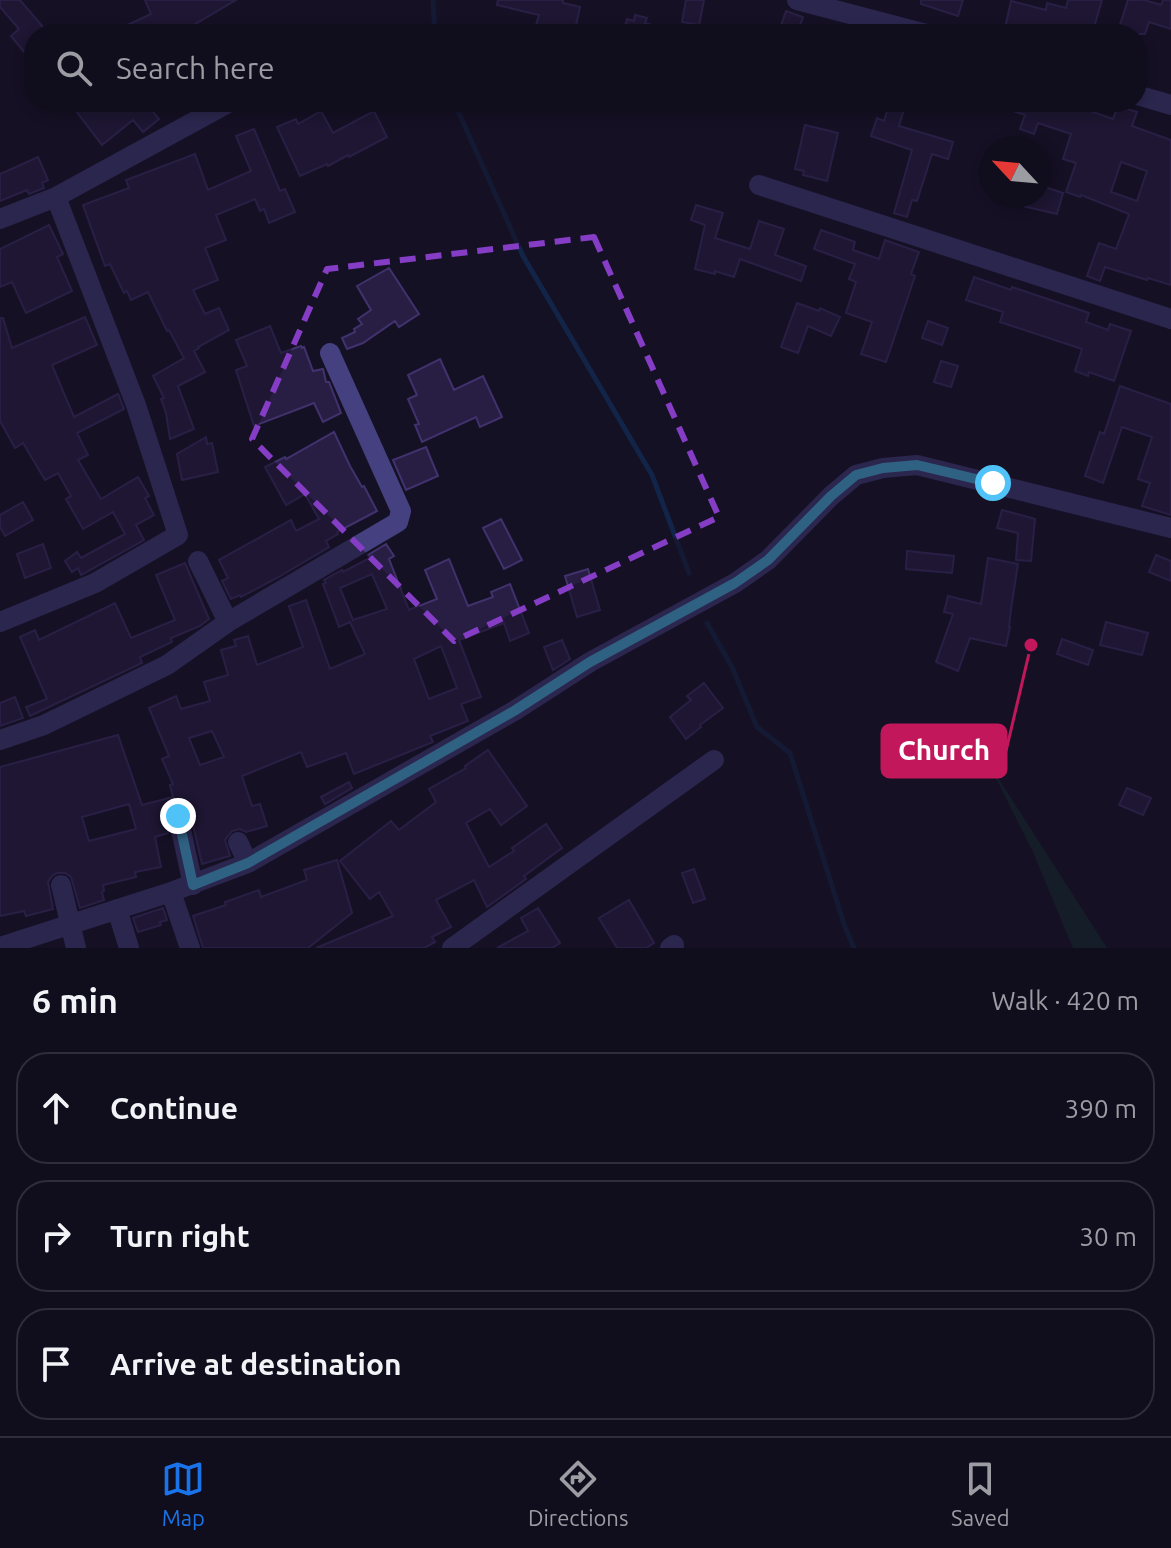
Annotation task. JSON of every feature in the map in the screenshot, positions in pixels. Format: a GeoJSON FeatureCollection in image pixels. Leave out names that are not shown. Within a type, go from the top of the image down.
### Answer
{"type":"FeatureCollection","features":[{"type":"Feature","properties":{"kind":"street"},"geometry":{"type":"LineString","coordinates":[[797,0],[888,24]]}},
{"type":"Feature","properties":{"kind":"street"},"geometry":{"type":"LineString","coordinates":[[1147,98],[1171,105]]}},
{"type":"Feature","properties":{"kind":"street"},"geometry":{"type":"LineString","coordinates":[[0,219],[56,197],[212,112]]}},
{"type":"Feature","properties":{"kind":"street"},"geometry":{"type":"LineString","coordinates":[[759,185],[1171,319]]}},
{"type":"Feature","properties":{"kind":"street"},"geometry":{"type":"LineString","coordinates":[[1,617],[95,583],[178,535],[136,405],[56,197]]}},
{"type":"Feature","properties":{"kind":"street"},"geometry":{"type":"LineString","coordinates":[[0,740],[58,719],[167,665],[228,622],[398,522],[401,511],[330,353]]}},
{"type":"Feature","properties":{"kind":"street"},"geometry":{"type":"LineString","coordinates":[[0,947],[193,885],[248,863],[514,711],[590,662],[735,583],[768,560],[856,475],[883,468],[917,465],[1171,528]]}},
{"type":"Feature","properties":{"kind":"street"},"geometry":{"type":"LineString","coordinates":[[198,561],[228,622]]}},
{"type":"Feature","properties":{"kind":"street"},"geometry":{"type":"LineString","coordinates":[[452,948],[714,760]]}},
{"type":"Feature","properties":{"kind":"street"},"geometry":{"type":"LineString","coordinates":[[178,816],[193,885]]}},
{"type":"Feature","properties":{"kind":"street"},"geometry":{"type":"LineString","coordinates":[[238,842],[248,863]]}},
{"type":"Feature","properties":{"kind":"street"},"geometry":{"type":"LineString","coordinates":[[61,885],[76,948]]}},
{"type":"Feature","properties":{"kind":"street"},"geometry":{"type":"LineString","coordinates":[[171,892],[190,948]]}},
{"type":"Feature","properties":{"kind":"street"},"geometry":{"type":"LineString","coordinates":[[117,909],[129,948]]}},
{"type":"Feature","properties":{"kind":"highlighted area"},"geometry":{"type":"Polygon","coordinates":[[[594,237],[719,517],[454,641],[252,439],[327,269],[594,237]]]}},
{"type":"Feature","properties":{"kind":"green space"},"geometry":{"type":"Polygon","coordinates":[[[989,764],[1107,948],[1073,948],[1033,852],[989,764]]]}},
{"type":"Feature","properties":{"kind":"building"},"geometry":{"type":"Polygon","coordinates":[[[0,0],[20,0],[40,24],[24,24],[24,52],[11,36],[19,29],[0,7],[0,0]]]}},
{"type":"Feature","properties":{"kind":"building"},"geometry":{"type":"Polygon","coordinates":[[[145,0],[236,0],[195,24],[130,24],[151,14],[145,0]]]}},
{"type":"Feature","properties":{"kind":"building"},"geometry":{"type":"Polygon","coordinates":[[[498,0],[563,0],[563,3],[580,7],[576,24],[536,24],[539,15],[497,5],[498,0]]]}},
{"type":"Feature","properties":{"kind":"building"},"geometry":{"type":"Polygon","coordinates":[[[686,0],[704,0],[699,24],[682,22],[686,0]]]}},
{"type":"Feature","properties":{"kind":"building"},"geometry":{"type":"Polygon","coordinates":[[[921,0],[963,0],[958,16],[921,4],[921,0]]]}},
{"type":"Feature","properties":{"kind":"building"},"geometry":{"type":"Polygon","coordinates":[[[1068,0],[1102,0],[1095,24],[1006,24],[1011,1],[1046,10],[1047,3],[1066,8],[1068,0]]]}},
{"type":"Feature","properties":{"kind":"building"},"geometry":{"type":"Polygon","coordinates":[[[1128,0],[1161,5],[1163,0],[1171,0],[1171,29],[1149,22],[1147,28],[1147,24],[1120,24],[1128,0]]]}},
{"type":"Feature","properties":{"kind":"building"},"geometry":{"type":"Polygon","coordinates":[[[786,11],[803,17],[801,24],[781,24],[786,11]]]}},
{"type":"Feature","properties":{"kind":"building"},"geometry":{"type":"Polygon","coordinates":[[[635,15],[647,18],[645,23],[649,24],[626,24],[627,19],[634,21],[635,15]]]}},
{"type":"Feature","properties":{"kind":"building"},"geometry":{"type":"Polygon","coordinates":[[[77,112],[153,112],[159,119],[143,132],[133,120],[102,145],[77,112]]]}},
{"type":"Feature","properties":{"kind":"building"},"geometry":{"type":"Polygon","coordinates":[[[322,112],[333,133],[374,112],[387,137],[349,157],[300,176],[277,127],[296,119],[298,124],[322,112]]]}},
{"type":"Feature","properties":{"kind":"building"},"geometry":{"type":"Polygon","coordinates":[[[887,112],[903,112],[899,126],[953,142],[948,159],[932,154],[917,201],[912,200],[907,217],[894,213],[912,150],[871,136],[877,118],[884,121],[887,112]]]}},
{"type":"Feature","properties":{"kind":"building"},"geometry":{"type":"Polygon","coordinates":[[[1016,112],[1093,112],[1113,119],[1116,112],[1137,112],[1132,126],[1171,140],[1171,285],[1105,267],[1100,281],[1087,276],[1099,243],[1116,249],[1129,214],[1066,192],[1076,163],[1063,159],[1071,134],[1038,123],[1034,134],[1020,129],[1025,115],[1016,112]],[[1121,162],[1111,192],[1137,201],[1147,171],[1121,162]]]}},
{"type":"Feature","properties":{"kind":"building"},"geometry":{"type":"Polygon","coordinates":[[[805,125],[838,133],[827,181],[803,175],[804,171],[795,169],[805,125]]]}},
{"type":"Feature","properties":{"kind":"building"},"geometry":{"type":"Polygon","coordinates":[[[254,129],[280,191],[285,189],[295,212],[269,223],[264,209],[260,211],[255,199],[216,215],[226,240],[205,248],[218,280],[193,290],[205,314],[219,308],[229,330],[194,351],[205,372],[178,386],[194,429],[170,439],[161,399],[164,398],[153,376],[184,358],[148,292],[131,300],[127,291],[124,293],[110,264],[105,266],[83,205],[129,188],[126,180],[195,154],[208,190],[251,171],[236,136],[254,129]]]}},
{"type":"Feature","properties":{"kind":"building"},"geometry":{"type":"Polygon","coordinates":[[[38,157],[48,180],[42,183],[44,188],[29,194],[27,190],[0,201],[0,174],[38,157]]]}},
{"type":"Feature","properties":{"kind":"building"},"geometry":{"type":"Polygon","coordinates":[[[1051,189],[1063,193],[1057,214],[1031,208],[1051,208],[1051,189]]]}},
{"type":"Feature","properties":{"kind":"building"},"geometry":{"type":"Polygon","coordinates":[[[696,205],[723,213],[715,238],[750,249],[759,221],[784,229],[775,255],[806,266],[801,281],[740,259],[734,277],[695,269],[705,225],[691,220],[696,205]]]}},
{"type":"Feature","properties":{"kind":"building"},"geometry":{"type":"Polygon","coordinates":[[[49,225],[63,254],[57,257],[72,291],[26,313],[12,282],[0,287],[0,249],[49,225]]]}},
{"type":"Feature","properties":{"kind":"building"},"geometry":{"type":"Polygon","coordinates":[[[821,230],[855,242],[853,250],[879,259],[885,240],[919,252],[911,274],[915,276],[886,362],[861,354],[872,322],[846,313],[856,282],[849,279],[855,264],[814,249],[821,230]]]}},
{"type":"Feature","properties":{"kind":"building"},"geometry":{"type":"Polygon","coordinates":[[[389,268],[419,314],[399,327],[395,321],[363,343],[347,349],[342,338],[355,332],[354,329],[362,324],[358,319],[371,310],[357,286],[389,268]]]}},
{"type":"Feature","properties":{"kind":"building"},"geometry":{"type":"Polygon","coordinates":[[[974,277],[1089,313],[1086,322],[1108,330],[1110,324],[1131,331],[1114,381],[1089,372],[1088,376],[1075,371],[1082,349],[1000,322],[1003,312],[966,300],[974,277]]]}},
{"type":"Feature","properties":{"kind":"building"},"geometry":{"type":"Polygon","coordinates":[[[797,303],[840,317],[831,336],[808,326],[798,353],[781,347],[797,303]]]}},
{"type":"Feature","properties":{"kind":"building"},"geometry":{"type":"Polygon","coordinates":[[[85,317],[97,345],[52,365],[74,417],[118,394],[124,409],[77,433],[88,455],[78,460],[101,499],[138,477],[149,496],[145,498],[154,515],[136,525],[144,540],[81,575],[78,568],[72,572],[65,561],[77,552],[81,558],[125,534],[113,512],[83,529],[66,499],[71,496],[58,473],[45,480],[23,443],[15,448],[0,421],[0,318],[3,318],[12,348],[85,317]]]}},
{"type":"Feature","properties":{"kind":"building"},"geometry":{"type":"Polygon","coordinates":[[[928,321],[948,328],[942,345],[922,338],[928,321]]]}},
{"type":"Feature","properties":{"kind":"building"},"geometry":{"type":"Polygon","coordinates":[[[270,326],[281,353],[304,347],[313,371],[323,369],[341,413],[323,422],[314,403],[254,426],[236,370],[247,366],[236,340],[270,326]]]}},
{"type":"Feature","properties":{"kind":"building"},"geometry":{"type":"Polygon","coordinates":[[[440,359],[454,390],[483,376],[502,417],[480,427],[476,417],[422,442],[415,425],[419,424],[408,399],[417,395],[408,375],[440,359]]]}},
{"type":"Feature","properties":{"kind":"building"},"geometry":{"type":"Polygon","coordinates":[[[941,361],[958,366],[951,387],[934,382],[941,361]]]}},
{"type":"Feature","properties":{"kind":"building"},"geometry":{"type":"Polygon","coordinates":[[[1120,386],[1171,404],[1171,515],[1142,506],[1150,483],[1138,479],[1152,437],[1122,427],[1103,483],[1085,476],[1100,432],[1104,434],[1120,386]]]}},
{"type":"Feature","properties":{"kind":"building"},"geometry":{"type":"Polygon","coordinates":[[[334,432],[377,511],[337,532],[326,541],[329,547],[277,578],[231,599],[222,581],[228,578],[219,560],[291,520],[296,531],[319,519],[305,494],[286,505],[265,467],[334,432]]]}},
{"type":"Feature","properties":{"kind":"building"},"geometry":{"type":"Polygon","coordinates":[[[206,437],[207,444],[212,443],[218,472],[182,480],[177,454],[206,437]]]}},
{"type":"Feature","properties":{"kind":"building"},"geometry":{"type":"Polygon","coordinates":[[[426,447],[438,476],[406,490],[393,460],[426,447]]]}},
{"type":"Feature","properties":{"kind":"building"},"geometry":{"type":"Polygon","coordinates":[[[23,502],[33,520],[5,536],[0,527],[0,515],[23,502]]]}},
{"type":"Feature","properties":{"kind":"building"},"geometry":{"type":"Polygon","coordinates":[[[1002,510],[1035,519],[1031,561],[1016,560],[1018,533],[997,528],[1002,510]]]}},
{"type":"Feature","properties":{"kind":"building"},"geometry":{"type":"Polygon","coordinates":[[[501,519],[522,560],[504,569],[483,528],[501,519]]]}},
{"type":"Feature","properties":{"kind":"building"},"geometry":{"type":"Polygon","coordinates":[[[43,544],[51,568],[25,578],[17,554],[43,544]]]}},
{"type":"Feature","properties":{"kind":"building"},"geometry":{"type":"Polygon","coordinates":[[[386,544],[394,556],[389,559],[409,610],[437,599],[425,570],[449,559],[468,606],[493,597],[491,592],[510,584],[529,633],[510,641],[504,623],[459,640],[481,697],[461,704],[468,721],[430,736],[433,742],[354,774],[346,753],[307,767],[301,752],[242,776],[252,806],[260,804],[267,826],[246,832],[240,829],[232,831],[225,840],[230,856],[202,864],[190,812],[183,804],[174,804],[165,813],[168,833],[155,837],[161,867],[135,872],[136,877],[103,885],[104,900],[80,908],[71,877],[57,873],[48,882],[53,909],[26,916],[24,911],[0,916],[0,767],[118,735],[142,805],[173,797],[170,785],[173,784],[162,759],[169,756],[149,708],[176,696],[181,709],[210,701],[204,682],[228,675],[221,650],[236,646],[234,640],[248,636],[257,665],[303,647],[289,606],[306,600],[330,669],[365,654],[350,622],[339,627],[323,584],[326,583],[324,580],[342,570],[370,558],[368,555],[386,544]],[[372,574],[340,588],[353,620],[387,609],[372,574]],[[441,646],[414,659],[429,699],[457,688],[441,646]],[[212,731],[189,738],[200,765],[224,757],[212,731]],[[129,804],[82,817],[89,841],[136,829],[129,804]]]}},
{"type":"Feature","properties":{"kind":"building"},"geometry":{"type":"Polygon","coordinates":[[[907,551],[954,556],[952,573],[906,569],[907,551]]]}},
{"type":"Feature","properties":{"kind":"building"},"geometry":{"type":"Polygon","coordinates":[[[1156,555],[1171,561],[1171,581],[1149,572],[1156,555]]]}},
{"type":"Feature","properties":{"kind":"building"},"geometry":{"type":"Polygon","coordinates":[[[988,558],[1018,564],[1006,646],[970,638],[958,671],[936,662],[953,614],[944,612],[948,596],[981,604],[988,558]]]}},
{"type":"Feature","properties":{"kind":"building"},"geometry":{"type":"Polygon","coordinates":[[[185,563],[209,619],[140,657],[142,663],[30,716],[26,707],[47,699],[20,637],[35,630],[39,640],[115,603],[131,638],[175,620],[156,575],[185,563]]]}},
{"type":"Feature","properties":{"kind":"building"},"geometry":{"type":"Polygon","coordinates":[[[588,569],[600,610],[577,617],[565,576],[588,569]]]}},
{"type":"Feature","properties":{"kind":"building"},"geometry":{"type":"Polygon","coordinates":[[[1106,622],[1148,633],[1142,655],[1100,645],[1106,622]]]}},
{"type":"Feature","properties":{"kind":"building"},"geometry":{"type":"Polygon","coordinates":[[[1062,639],[1093,650],[1088,665],[1057,654],[1062,639]]]}},
{"type":"Feature","properties":{"kind":"building"},"geometry":{"type":"Polygon","coordinates":[[[562,640],[570,659],[553,670],[544,647],[562,640]]]}},
{"type":"Feature","properties":{"kind":"building"},"geometry":{"type":"Polygon","coordinates":[[[704,683],[723,708],[686,739],[670,717],[691,700],[687,696],[704,683]]]}},
{"type":"Feature","properties":{"kind":"building"},"geometry":{"type":"Polygon","coordinates":[[[15,697],[23,718],[0,726],[0,703],[15,697]]]}},
{"type":"Feature","properties":{"kind":"building"},"geometry":{"type":"Polygon","coordinates":[[[488,750],[527,806],[501,825],[490,809],[466,823],[489,867],[546,824],[562,848],[487,907],[474,880],[436,900],[451,927],[432,937],[435,942],[424,948],[316,948],[393,916],[379,892],[370,899],[340,861],[391,821],[399,830],[436,802],[429,789],[466,768],[488,750]]]}},
{"type":"Feature","properties":{"kind":"building"},"geometry":{"type":"Polygon","coordinates":[[[349,782],[352,788],[325,804],[321,797],[349,782]]]}},
{"type":"Feature","properties":{"kind":"building"},"geometry":{"type":"Polygon","coordinates":[[[1127,788],[1151,798],[1143,815],[1119,805],[1127,788]]]}},
{"type":"Feature","properties":{"kind":"building"},"geometry":{"type":"Polygon","coordinates":[[[337,860],[352,913],[308,948],[203,948],[193,916],[259,890],[261,897],[307,880],[304,870],[337,860]]]}},
{"type":"Feature","properties":{"kind":"building"},"geometry":{"type":"Polygon","coordinates":[[[694,869],[705,899],[693,903],[682,873],[694,869]]]}},
{"type":"Feature","properties":{"kind":"building"},"geometry":{"type":"Polygon","coordinates":[[[629,900],[654,943],[646,948],[617,948],[599,918],[629,900]]]}},
{"type":"Feature","properties":{"kind":"building"},"geometry":{"type":"Polygon","coordinates":[[[163,908],[167,920],[138,932],[133,918],[163,908]]]}},
{"type":"Feature","properties":{"kind":"building"},"geometry":{"type":"Polygon","coordinates":[[[538,908],[560,943],[552,948],[497,948],[528,931],[521,918],[538,908]]]}},
{"type":"Feature","properties":{"kind":"waterway"},"geometry":{"type":"LineString","coordinates":[[433,0],[434,24]]}},
{"type":"Feature","properties":{"kind":"waterway"},"geometry":{"type":"LineString","coordinates":[[458,112],[523,256],[652,475],[689,573]]}},
{"type":"Feature","properties":{"kind":"waterway"},"geometry":{"type":"LineString","coordinates":[[707,623],[732,667],[757,727],[790,753],[854,948]]}},
{"type":"Feature","properties":{"kind":"place","name":"Church"},"geometry":{"type":"Point","coordinates":[1031,645]}},
{"type":"Feature","properties":{"kind":"route"},"geometry":{"type":"LineString","coordinates":[[178,816],[193,885],[248,863],[514,711],[590,662],[735,583],[768,560],[856,475],[883,468],[917,465],[993,483]]}}]}
